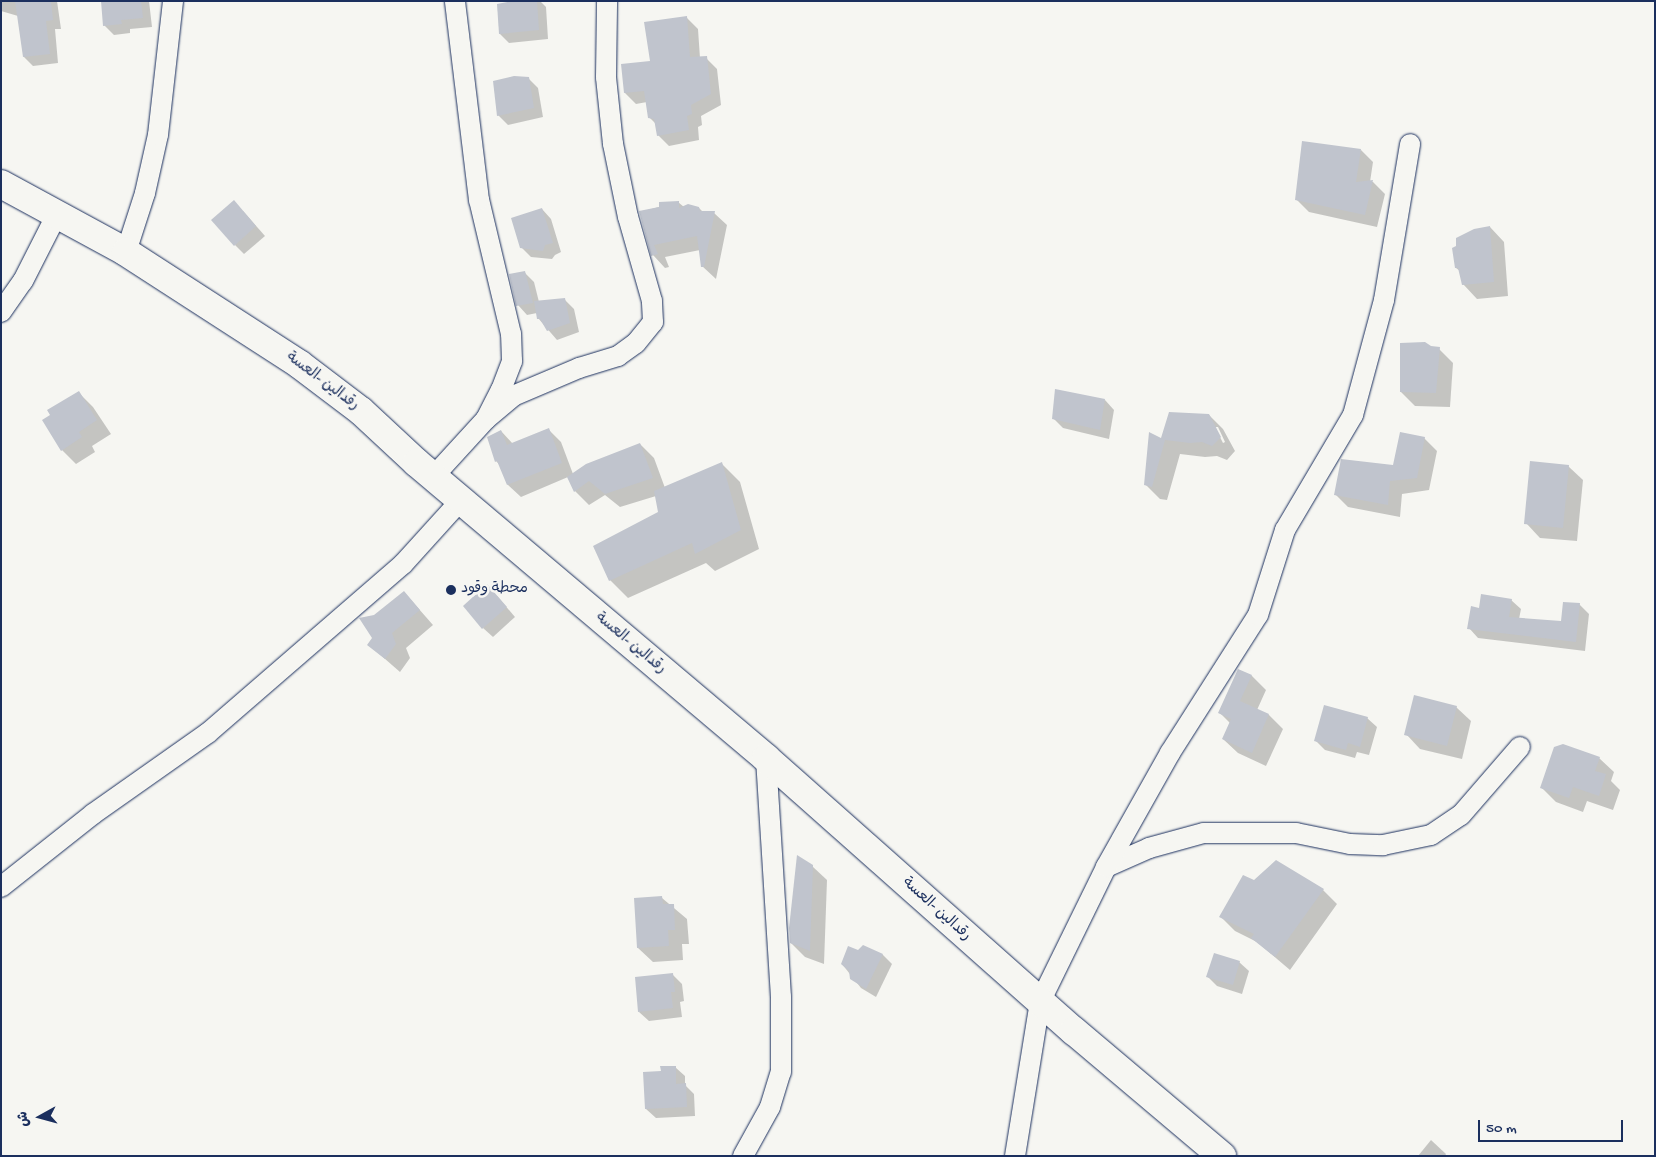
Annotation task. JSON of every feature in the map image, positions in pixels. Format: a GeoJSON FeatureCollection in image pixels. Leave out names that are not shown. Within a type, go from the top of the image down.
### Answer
{"type":"FeatureCollection","features":[{"type":"Feature","properties":{"kind":"main road","name":"رقدالين -العسة"},"geometry":{"type":"LineString","coordinates":[[1,184],[126,252],[299,364],[361,411],[433,477],[766,758],[1040,1002],[1222,1156]]}},
{"type":"Feature","properties":{"kind":"street"},"geometry":{"type":"LineString","coordinates":[[126,252],[145,193],[158,135],[173,1]]}},
{"type":"Feature","properties":{"kind":"street"},"geometry":{"type":"LineString","coordinates":[[456,1],[478,200],[511,334],[512,361],[501,390],[486,419]]}},
{"type":"Feature","properties":{"kind":"street"},"geometry":{"type":"LineString","coordinates":[[433,477],[486,419],[513,396],[579,368],[618,356],[636,343],[653,322],[652,301],[628,217],[613,144],[606,76],[607,1]]}},
{"type":"Feature","properties":{"kind":"street"},"geometry":{"type":"LineString","coordinates":[[1015,1156],[1040,1002],[1106,867],[1170,752],[1258,615],[1285,530],[1353,415],[1384,300],[1410,144]]}},
{"type":"Feature","properties":{"kind":"street"},"geometry":{"type":"LineString","coordinates":[[1,312],[23,281],[57,214]]}},
{"type":"Feature","properties":{"kind":"street"},"geometry":{"type":"LineString","coordinates":[[1,887],[93,814],[208,734],[403,564],[460,500]]}},
{"type":"Feature","properties":{"kind":"street"},"geometry":{"type":"LineString","coordinates":[[1106,867],[1149,848],[1204,834],[1296,833],[1350,844],[1383,845],[1431,835],[1461,815],[1520,747]]}},
{"type":"Feature","properties":{"kind":"street"},"geometry":{"type":"LineString","coordinates":[[743,1156],[770,1107],[782,1072],[781,997],[766,758]]}},
{"type":"Feature","properties":{"kind":"building"},"geometry":{"type":"Polygon","coordinates":[[[15,1],[51,1],[53,20],[46,21],[50,54],[23,57],[15,1]]]}},
{"type":"Feature","properties":{"kind":"building"},"geometry":{"type":"Polygon","coordinates":[[[101,1],[141,1],[143,18],[121,20],[122,24],[103,26],[101,1]]]}},
{"type":"Feature","properties":{"kind":"building"},"geometry":{"type":"Polygon","coordinates":[[[513,1],[537,1],[539,30],[499,34],[497,4],[513,1]]]}},
{"type":"Feature","properties":{"kind":"building"},"geometry":{"type":"Polygon","coordinates":[[[687,16],[690,57],[707,56],[711,94],[691,105],[692,114],[687,116],[689,130],[657,136],[654,119],[648,118],[644,91],[624,93],[621,64],[650,61],[644,22],[687,16]]]}},
{"type":"Feature","properties":{"kind":"building"},"geometry":{"type":"Polygon","coordinates":[[[514,76],[529,77],[534,108],[497,116],[493,81],[514,76]]]}},
{"type":"Feature","properties":{"kind":"building"},"geometry":{"type":"Polygon","coordinates":[[[1302,141],[1361,149],[1356,182],[1373,180],[1365,215],[1295,200],[1302,141]]]}},
{"type":"Feature","properties":{"kind":"building"},"geometry":{"type":"Polygon","coordinates":[[[234,200],[256,226],[234,246],[211,220],[234,200]]]}},
{"type":"Feature","properties":{"kind":"building"},"geometry":{"type":"Polygon","coordinates":[[[679,201],[679,208],[688,204],[699,207],[700,211],[715,211],[704,267],[701,267],[697,236],[654,245],[658,254],[651,256],[639,211],[659,207],[659,202],[679,201]]]}},
{"type":"Feature","properties":{"kind":"building"},"geometry":{"type":"Polygon","coordinates":[[[542,208],[553,243],[545,245],[543,251],[520,248],[511,218],[542,208]]]}},
{"type":"Feature","properties":{"kind":"building"},"geometry":{"type":"Polygon","coordinates":[[[1490,226],[1494,282],[1462,285],[1458,268],[1455,268],[1452,248],[1456,246],[1456,238],[1474,229],[1490,226]]]}},
{"type":"Feature","properties":{"kind":"building"},"geometry":{"type":"Polygon","coordinates":[[[525,271],[533,303],[516,306],[509,274],[525,271]]]}},
{"type":"Feature","properties":{"kind":"building"},"geometry":{"type":"Polygon","coordinates":[[[565,298],[570,323],[547,331],[540,319],[537,319],[534,301],[565,298]]]}},
{"type":"Feature","properties":{"kind":"building"},"geometry":{"type":"Polygon","coordinates":[[[1425,342],[1431,346],[1440,347],[1436,393],[1400,392],[1400,343],[1425,342]]]}},
{"type":"Feature","properties":{"kind":"building"},"geometry":{"type":"Polygon","coordinates":[[[1055,389],[1105,399],[1100,430],[1052,419],[1055,389]]]}},
{"type":"Feature","properties":{"kind":"building"},"geometry":{"type":"Polygon","coordinates":[[[79,391],[97,420],[79,432],[82,437],[61,451],[42,420],[50,415],[47,410],[79,391]]]}},
{"type":"Feature","properties":{"kind":"building"},"geometry":{"type":"Polygon","coordinates":[[[1169,412],[1209,414],[1221,437],[1212,446],[1202,442],[1190,443],[1165,440],[1152,487],[1144,485],[1149,432],[1161,438],[1169,412]]]}},
{"type":"Feature","properties":{"kind":"building"},"geometry":{"type":"Polygon","coordinates":[[[549,428],[562,463],[507,485],[497,461],[495,462],[487,437],[501,430],[507,445],[549,428]]]}},
{"type":"Feature","properties":{"kind":"building"},"geometry":{"type":"Polygon","coordinates":[[[1400,432],[1425,437],[1417,478],[1390,481],[1388,505],[1334,495],[1341,459],[1393,465],[1400,432]]]}},
{"type":"Feature","properties":{"kind":"building"},"geometry":{"type":"Polygon","coordinates":[[[640,443],[653,478],[605,494],[589,481],[574,492],[567,477],[586,464],[640,443]]]}},
{"type":"Feature","properties":{"kind":"building"},"geometry":{"type":"Polygon","coordinates":[[[1530,461],[1569,465],[1563,528],[1524,524],[1530,461]]]}},
{"type":"Feature","properties":{"kind":"building"},"geometry":{"type":"Polygon","coordinates":[[[722,462],[741,530],[695,554],[692,543],[609,581],[593,546],[658,512],[654,491],[722,462]]]}},
{"type":"Feature","properties":{"kind":"building"},"geometry":{"type":"Polygon","coordinates":[[[487,584],[507,607],[482,629],[463,606],[487,584]]]}},
{"type":"Feature","properties":{"kind":"building"},"geometry":{"type":"Polygon","coordinates":[[[404,591],[420,610],[392,633],[396,644],[385,659],[367,645],[372,638],[359,618],[374,615],[404,591]]]}},
{"type":"Feature","properties":{"kind":"building"},"geometry":{"type":"Polygon","coordinates":[[[1481,594],[1512,599],[1509,617],[1561,621],[1563,602],[1580,603],[1576,642],[1467,629],[1471,606],[1479,608],[1481,594]]]}},
{"type":"Feature","properties":{"kind":"building"},"geometry":{"type":"Polygon","coordinates":[[[1238,669],[1252,675],[1240,701],[1269,714],[1252,753],[1222,739],[1231,719],[1218,713],[1238,669]]]}},
{"type":"Feature","properties":{"kind":"building"},"geometry":{"type":"Polygon","coordinates":[[[1414,695],[1457,706],[1447,746],[1404,735],[1414,695]]]}},
{"type":"Feature","properties":{"kind":"building"},"geometry":{"type":"Polygon","coordinates":[[[1324,705],[1368,717],[1360,747],[1348,743],[1346,750],[1314,741],[1324,705]]]}},
{"type":"Feature","properties":{"kind":"building"},"geometry":{"type":"Polygon","coordinates":[[[1563,744],[1600,757],[1595,771],[1606,774],[1599,796],[1573,787],[1569,798],[1540,788],[1554,747],[1563,744]]]}},
{"type":"Feature","properties":{"kind":"building"},"geometry":{"type":"Polygon","coordinates":[[[797,855],[813,865],[810,951],[790,943],[789,928],[797,855]]]}},
{"type":"Feature","properties":{"kind":"building"},"geometry":{"type":"Polygon","coordinates":[[[1276,860],[1324,889],[1275,957],[1251,938],[1254,934],[1219,917],[1243,875],[1254,880],[1276,860]]]}},
{"type":"Feature","properties":{"kind":"building"},"geometry":{"type":"Polygon","coordinates":[[[662,896],[663,904],[674,904],[675,930],[668,930],[669,946],[637,948],[634,898],[662,896]]]}},
{"type":"Feature","properties":{"kind":"building"},"geometry":{"type":"Polygon","coordinates":[[[863,945],[883,954],[866,989],[850,979],[849,971],[841,964],[848,946],[858,950],[863,945]]]}},
{"type":"Feature","properties":{"kind":"building"},"geometry":{"type":"Polygon","coordinates":[[[1214,953],[1240,961],[1233,985],[1206,977],[1214,953]]]}},
{"type":"Feature","properties":{"kind":"building"},"geometry":{"type":"Polygon","coordinates":[[[673,973],[675,992],[671,992],[673,1008],[638,1012],[635,977],[673,973]]]}},
{"type":"Feature","properties":{"kind":"building"},"geometry":{"type":"Polygon","coordinates":[[[660,1066],[676,1066],[676,1084],[686,1083],[687,1107],[645,1109],[643,1072],[661,1071],[660,1066]]]}},
{"type":"Feature","properties":{"kind":"place","name":"محطة وقود"},"geometry":{"type":"Point","coordinates":[451,590]}}]}
